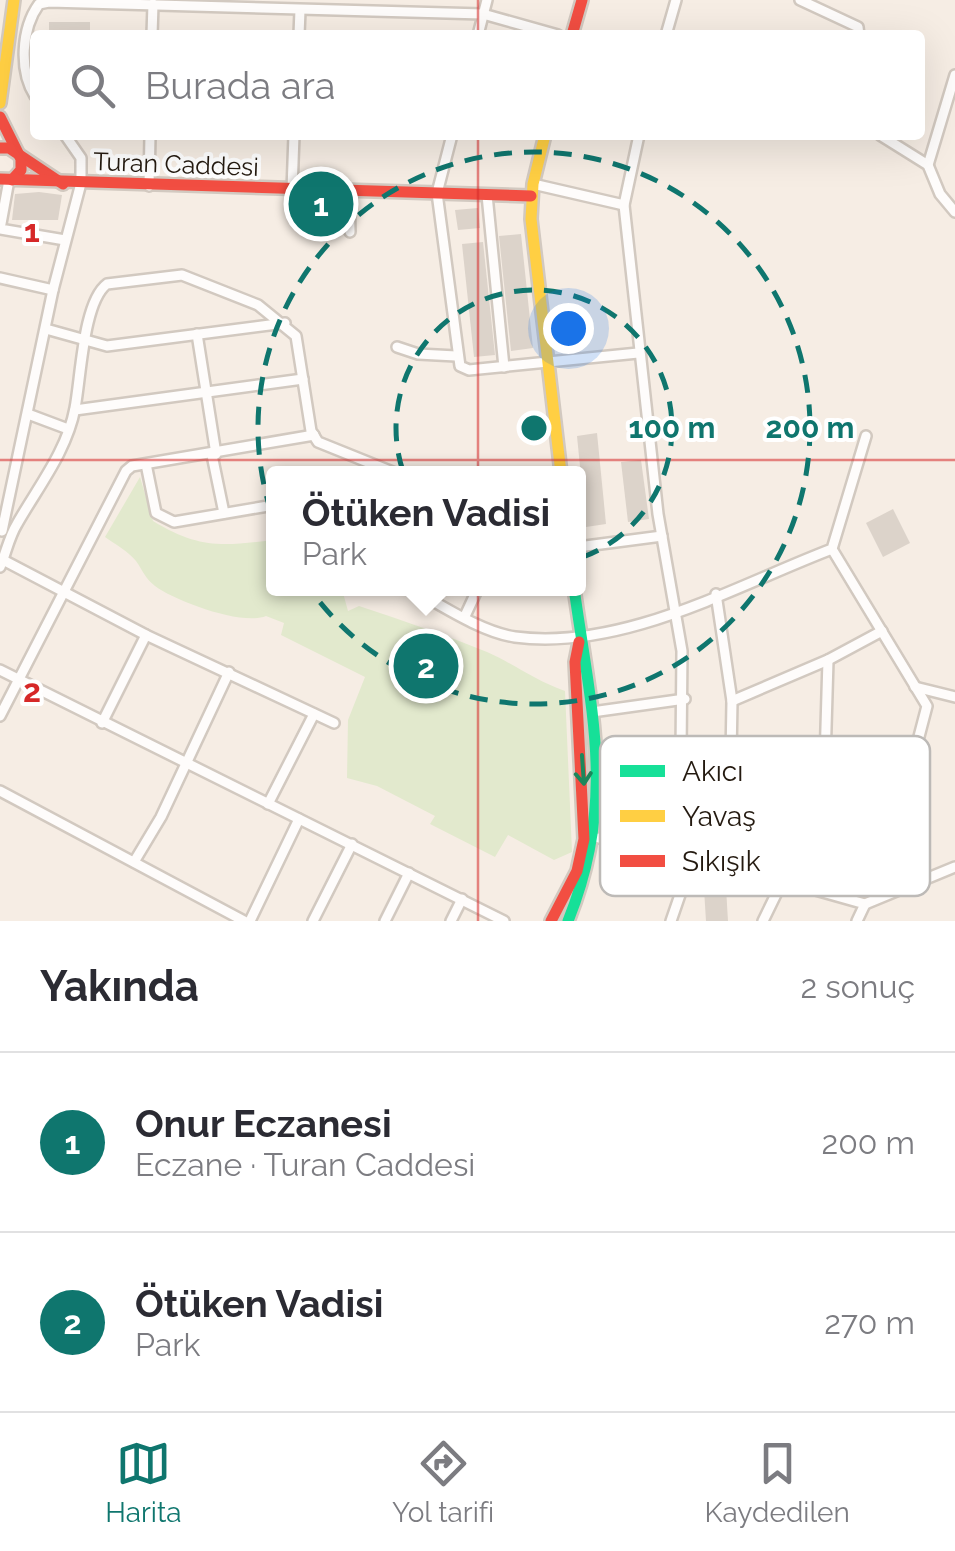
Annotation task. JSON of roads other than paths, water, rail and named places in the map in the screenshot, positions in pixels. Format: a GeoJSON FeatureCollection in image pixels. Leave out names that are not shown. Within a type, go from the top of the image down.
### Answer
{"type":"FeatureCollection","features":[{"type":"Feature","properties":{"kind":"street"},"geometry":{"type":"LineString","coordinates":[[0,103],[14,0]]}},
{"type":"Feature","properties":{"kind":"street"},"geometry":{"type":"LineString","coordinates":[[479,30],[487,0]]}},
{"type":"Feature","properties":{"kind":"street"},"geometry":{"type":"LineString","coordinates":[[573,30],[582,0]]}},
{"type":"Feature","properties":{"kind":"street"},"geometry":{"type":"LineString","coordinates":[[667,30],[676,0]]}},
{"type":"Feature","properties":{"kind":"street"},"geometry":{"type":"LineString","coordinates":[[800,0],[858,30]]}},
{"type":"Feature","properties":{"kind":"street"},"geometry":{"type":"LineString","coordinates":[[30,87],[24,76],[24,64],[31,16],[39,4],[483,14],[540,30]]}},
{"type":"Feature","properties":{"kind":"street"},"geometry":{"type":"LineString","coordinates":[[152,30],[153,4]]}},
{"type":"Feature","properties":{"kind":"street"},"geometry":{"type":"LineString","coordinates":[[299,30],[300,10]]}},
{"type":"Feature","properties":{"kind":"street"},"geometry":{"type":"LineString","coordinates":[[928,165],[955,76]]}},
{"type":"Feature","properties":{"kind":"street"},"geometry":{"type":"LineString","coordinates":[[0,117],[18,154],[21,170],[7,180],[0,230],[66,240]]}},
{"type":"Feature","properties":{"kind":"street"},"geometry":{"type":"LineString","coordinates":[[16,526],[1,526],[81,183],[81,158],[69,140]]}},
{"type":"Feature","properties":{"kind":"street"},"geometry":{"type":"LineString","coordinates":[[148,186],[150,140]]}},
{"type":"Feature","properties":{"kind":"street"},"geometry":{"type":"LineString","coordinates":[[292,190],[294,140]]}},
{"type":"Feature","properties":{"kind":"street"},"geometry":{"type":"LineString","coordinates":[[451,140],[437,194],[460,366],[469,370],[638,353]]}},
{"type":"Feature","properties":{"kind":"street"},"geometry":{"type":"LineString","coordinates":[[543,140],[532,190],[534,254],[560,466]]}},
{"type":"Feature","properties":{"kind":"street"},"geometry":{"type":"LineString","coordinates":[[639,140],[624,206],[638,353],[685,699],[684,736]]}},
{"type":"Feature","properties":{"kind":"street"},"geometry":{"type":"LineString","coordinates":[[888,140],[928,165],[940,194],[955,212]]}},
{"type":"Feature","properties":{"kind":"street"},"geometry":{"type":"LineString","coordinates":[[0,148],[18,154],[62,184]]}},
{"type":"Feature","properties":{"kind":"street","name":"Turan Caddesi"},"geometry":{"type":"LineString","coordinates":[[7,180],[437,194],[532,190]]}},
{"type":"Feature","properties":{"kind":"street"},"geometry":{"type":"LineString","coordinates":[[532,190],[624,206]]}},
{"type":"Feature","properties":{"kind":"street"},"geometry":{"type":"LineString","coordinates":[[350,192],[350,232]]}},
{"type":"Feature","properties":{"kind":"street"},"geometry":{"type":"LineString","coordinates":[[487,194],[504,367]]}},
{"type":"Feature","properties":{"kind":"street"},"geometry":{"type":"LineString","coordinates":[[314,435],[296,336],[285,323],[258,305],[182,275],[107,284],[98,290],[84,342],[75,410],[68,429],[37,495],[16,526],[2,563],[334,723]]}},
{"type":"Feature","properties":{"kind":"street"},"geometry":{"type":"LineString","coordinates":[[0,278],[53,290]]}},
{"type":"Feature","properties":{"kind":"street"},"geometry":{"type":"LineString","coordinates":[[46,329],[107,346],[285,323]]}},
{"type":"Feature","properties":{"kind":"street"},"geometry":{"type":"LineString","coordinates":[[197,334],[224,513]]}},
{"type":"Feature","properties":{"kind":"street"},"geometry":{"type":"LineString","coordinates":[[397,347],[456,356]]}},
{"type":"Feature","properties":{"kind":"street"},"geometry":{"type":"LineString","coordinates":[[75,410],[303,378]]}},
{"type":"Feature","properties":{"kind":"street"},"geometry":{"type":"LineString","coordinates":[[28,414],[68,429]]}},
{"type":"Feature","properties":{"kind":"street"},"geometry":{"type":"LineString","coordinates":[[0,716],[126,471],[146,464],[314,435],[340,452],[375,466]]}},
{"type":"Feature","properties":{"kind":"street"},"geometry":{"type":"LineString","coordinates":[[866,436],[832,548],[927,706],[922,736]]}},
{"type":"Feature","properties":{"kind":"street"},"geometry":{"type":"LineString","coordinates":[[146,464],[161,517],[174,522],[266,506]]}},
{"type":"Feature","properties":{"kind":"street"},"geometry":{"type":"LineString","coordinates":[[586,546],[662,536]]}},
{"type":"Feature","properties":{"kind":"street"},"geometry":{"type":"LineString","coordinates":[[427,596],[512,637],[580,638],[674,610],[832,548]]}},
{"type":"Feature","properties":{"kind":"street"},"geometry":{"type":"LineString","coordinates":[[716,594],[732,701],[732,736]]}},
{"type":"Feature","properties":{"kind":"street"},"geometry":{"type":"LineString","coordinates":[[466,616],[475,596]]}},
{"type":"Feature","properties":{"kind":"street"},"geometry":{"type":"LineString","coordinates":[[568,921],[588,884],[599,838],[600,782],[575,596]]}},
{"type":"Feature","properties":{"kind":"street"},"geometry":{"type":"LineString","coordinates":[[732,701],[828,660],[882,631]]}},
{"type":"Feature","properties":{"kind":"street"},"geometry":{"type":"LineString","coordinates":[[102,722],[146,635]]}},
{"type":"Feature","properties":{"kind":"street"},"geometry":{"type":"LineString","coordinates":[[551,921],[577,871],[584,839],[575,662],[580,638]]}},
{"type":"Feature","properties":{"kind":"street"},"geometry":{"type":"LineString","coordinates":[[826,736],[828,660]]}},
{"type":"Feature","properties":{"kind":"street"},"geometry":{"type":"LineString","coordinates":[[0,670],[504,921]]}},
{"type":"Feature","properties":{"kind":"street"},"geometry":{"type":"LineString","coordinates":[[134,862],[188,762],[229,672]]}},
{"type":"Feature","properties":{"kind":"street"},"geometry":{"type":"LineString","coordinates":[[915,687],[955,696]]}},
{"type":"Feature","properties":{"kind":"street"},"geometry":{"type":"LineString","coordinates":[[592,712],[685,699]]}},
{"type":"Feature","properties":{"kind":"street"},"geometry":{"type":"LineString","coordinates":[[268,804],[314,714]]}},
{"type":"Feature","properties":{"kind":"street"},"geometry":{"type":"LineString","coordinates":[[0,791],[247,921],[298,819]]}},
{"type":"Feature","properties":{"kind":"street"},"geometry":{"type":"LineString","coordinates":[[314,921],[352,844]]}},
{"type":"Feature","properties":{"kind":"street"},"geometry":{"type":"LineString","coordinates":[[930,878],[955,868]]}},
{"type":"Feature","properties":{"kind":"street"},"geometry":{"type":"LineString","coordinates":[[384,921],[410,873]]}},
{"type":"Feature","properties":{"kind":"street"},"geometry":{"type":"LineString","coordinates":[[671,921],[679,896]]}},
{"type":"Feature","properties":{"kind":"street"},"geometry":{"type":"LineString","coordinates":[[763,921],[775,896]]}},
{"type":"Feature","properties":{"kind":"street"},"geometry":{"type":"LineString","coordinates":[[835,896],[865,904],[885,896]]}},
{"type":"Feature","properties":{"kind":"street"},"geometry":{"type":"LineString","coordinates":[[451,921],[462,900]]}},
{"type":"Feature","properties":{"kind":"street"},"geometry":{"type":"LineString","coordinates":[[857,921],[865,904]]}},
{"type":"Feature","properties":{"kind":"place","name":"Onur Eczanesi"},"geometry":{"type":"Point","coordinates":[321,204]}},
{"type":"Feature","properties":{"kind":"place","name":"Ötüken Vadisi"},"geometry":{"type":"Point","coordinates":[426,666]}}]}
